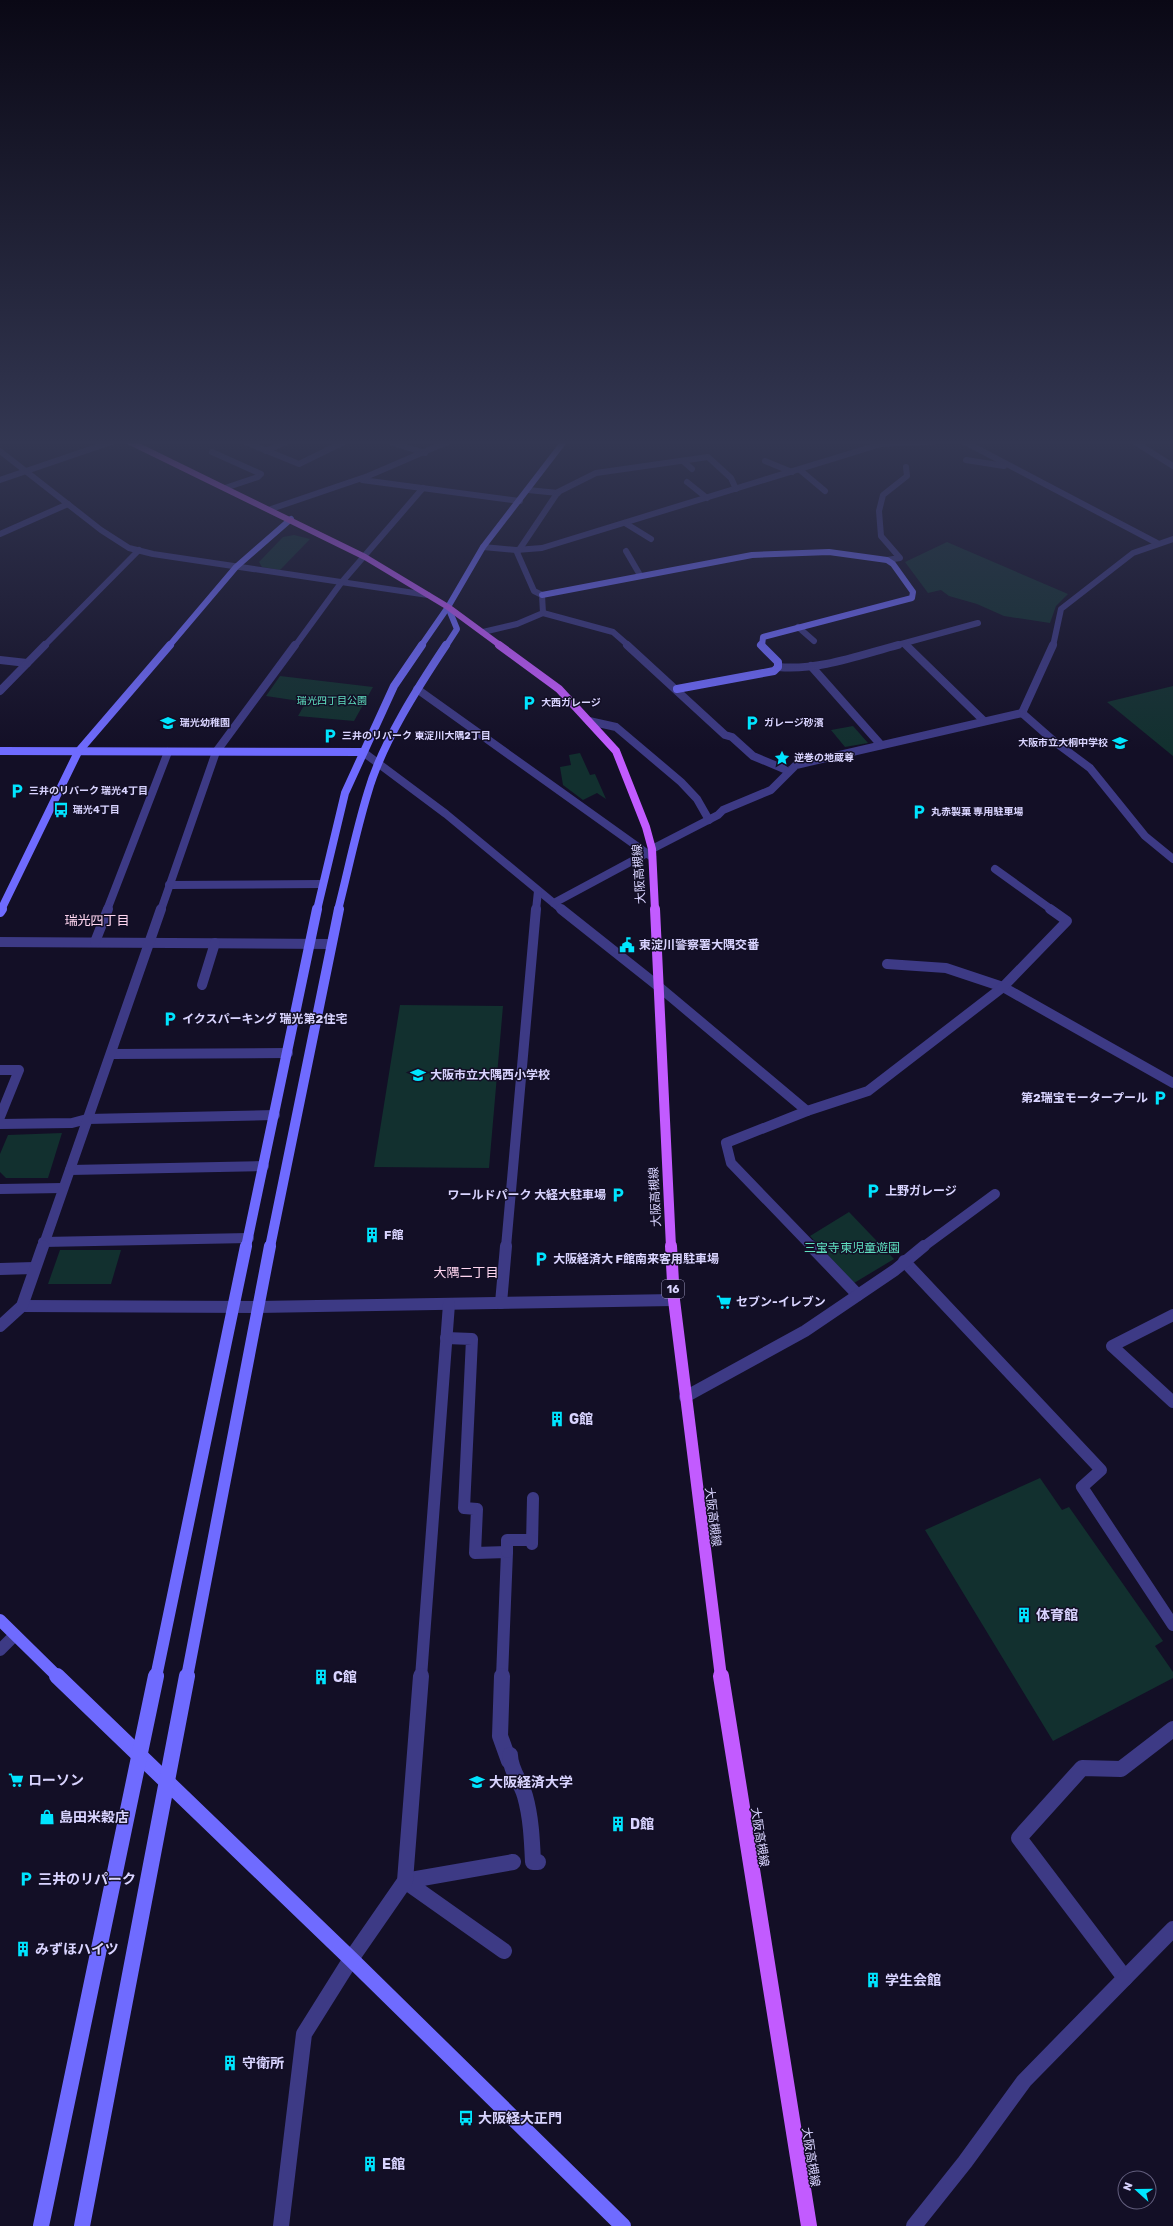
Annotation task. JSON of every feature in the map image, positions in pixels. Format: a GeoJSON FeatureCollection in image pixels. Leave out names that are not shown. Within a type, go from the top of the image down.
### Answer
{"type":"FeatureCollection","features":[{"type":"Feature","properties":{"kind":"main road","name":"大阪高槻線"},"geometry":{"type":"LineString","coordinates":[[338,543],[365,557],[448,607],[559,689],[616,751],[646,827],[650,853],[658,986],[674,1300],[685,1398],[718,1659],[809,2226]]}},
{"type":"Feature","properties":{"kind":"street"},"geometry":{"type":"LineString","coordinates":[[121,543],[139,550],[236,567],[428,595]]}},
{"type":"Feature","properties":{"kind":"street"},"geometry":{"type":"LineString","coordinates":[[0,912],[78,752],[236,567],[264,543]]}},
{"type":"Feature","properties":{"kind":"street"},"geometry":{"type":"LineString","coordinates":[[0,1326],[22,1306],[43,1242],[112,1054],[148,943],[216,752],[341,583],[377,543]]}},
{"type":"Feature","properties":{"kind":"street"},"geometry":{"type":"LineString","coordinates":[[41,2226],[288,1053],[322,884],[345,793],[394,686],[448,607],[486,543]]}},
{"type":"Feature","properties":{"kind":"street"},"geometry":{"type":"LineString","coordinates":[[518,550],[523,543]]}},
{"type":"Feature","properties":{"kind":"street"},"geometry":{"type":"LineString","coordinates":[[483,547],[518,550],[542,548],[559,543]]}},
{"type":"Feature","properties":{"kind":"street"},"geometry":{"type":"LineString","coordinates":[[518,550],[534,591],[542,595],[640,575],[752,555],[829,552],[887,560],[900,558],[887,543]]}},
{"type":"Feature","properties":{"kind":"street"},"geometry":{"type":"LineString","coordinates":[[1022,712],[1047,662],[1056,637],[1057,619],[1061,609],[1133,553],[1157,543]]}},
{"type":"Feature","properties":{"kind":"street"},"geometry":{"type":"LineString","coordinates":[[0,690],[139,550]]}},
{"type":"Feature","properties":{"kind":"street"},"geometry":{"type":"LineString","coordinates":[[626,551],[640,575]]}},
{"type":"Feature","properties":{"kind":"street"},"geometry":{"type":"LineString","coordinates":[[778,667],[778,662],[761,645],[762,637],[912,598],[914,592],[893,564],[887,560]]}},
{"type":"Feature","properties":{"kind":"street"},"geometry":{"type":"LineString","coordinates":[[542,595],[543,613]]}},
{"type":"Feature","properties":{"kind":"street"},"geometry":{"type":"LineString","coordinates":[[82,2226],[258,1307],[330,944],[368,791],[379,764],[417,689],[457,629],[448,607]]}},
{"type":"Feature","properties":{"kind":"street"},"geometry":{"type":"LineString","coordinates":[[483,632],[517,624],[543,613],[613,632],[677,689],[725,735],[732,737],[747,752],[790,770]]}},
{"type":"Feature","properties":{"kind":"street"},"geometry":{"type":"LineString","coordinates":[[778,667],[793,669],[811,666],[905,644],[978,623]]}},
{"type":"Feature","properties":{"kind":"street"},"geometry":{"type":"LineString","coordinates":[[798,627],[814,641]]}},
{"type":"Feature","properties":{"kind":"street"},"geometry":{"type":"LineString","coordinates":[[905,644],[984,721]]}},
{"type":"Feature","properties":{"kind":"street"},"geometry":{"type":"LineString","coordinates":[[0,660],[27,663]]}},
{"type":"Feature","properties":{"kind":"street"},"geometry":{"type":"LineString","coordinates":[[811,666],[881,745]]}},
{"type":"Feature","properties":{"kind":"street"},"geometry":{"type":"LineString","coordinates":[[677,689],[774,671],[778,667]]}},
{"type":"Feature","properties":{"kind":"street"},"geometry":{"type":"LineString","coordinates":[[417,689],[650,853]]}},
{"type":"Feature","properties":{"kind":"street"},"geometry":{"type":"LineString","coordinates":[[554,903],[650,853],[718,815],[723,810],[771,790],[796,765],[1022,712]]}},
{"type":"Feature","properties":{"kind":"street"},"geometry":{"type":"LineString","coordinates":[[1022,712],[1055,742],[1090,768],[1144,836],[1173,859]]}},
{"type":"Feature","properties":{"kind":"street"},"geometry":{"type":"LineString","coordinates":[[589,721],[616,727],[681,782],[697,799],[709,820]]}},
{"type":"Feature","properties":{"kind":"street"},"geometry":{"type":"LineString","coordinates":[[0,751],[363,752],[446,814],[538,891],[658,986],[807,1111]]}},
{"type":"Feature","properties":{"kind":"street"},"geometry":{"type":"LineString","coordinates":[[95,942],[168,752]]}},
{"type":"Feature","properties":{"kind":"street"},"geometry":{"type":"LineString","coordinates":[[858,1295],[731,1163],[726,1143],[807,1111],[868,1091],[1003,987],[1068,920],[995,869]]}},
{"type":"Feature","properties":{"kind":"street"},"geometry":{"type":"LineString","coordinates":[[169,885],[322,884]]}},
{"type":"Feature","properties":{"kind":"street"},"geometry":{"type":"LineString","coordinates":[[501,1303],[538,891]]}},
{"type":"Feature","properties":{"kind":"street"},"geometry":{"type":"LineString","coordinates":[[0,942],[330,944]]}},
{"type":"Feature","properties":{"kind":"street"},"geometry":{"type":"LineString","coordinates":[[202,984],[215,943]]}},
{"type":"Feature","properties":{"kind":"street"},"geometry":{"type":"LineString","coordinates":[[887,964],[946,968],[1003,987],[1173,1083]]}},
{"type":"Feature","properties":{"kind":"street"},"geometry":{"type":"LineString","coordinates":[[112,1054],[288,1053]]}},
{"type":"Feature","properties":{"kind":"street"},"geometry":{"type":"LineString","coordinates":[[0,1070],[19,1070],[0,1117]]}},
{"type":"Feature","properties":{"kind":"street"},"geometry":{"type":"LineString","coordinates":[[0,1124],[72,1122],[87,1119],[275,1115]]}},
{"type":"Feature","properties":{"kind":"street"},"geometry":{"type":"LineString","coordinates":[[70,1170],[264,1166]]}},
{"type":"Feature","properties":{"kind":"street"},"geometry":{"type":"LineString","coordinates":[[1,1191],[63,1188]]}},
{"type":"Feature","properties":{"kind":"street"},"geometry":{"type":"LineString","coordinates":[[685,1398],[805,1331],[895,1270],[904,1261],[995,1194]]}},
{"type":"Feature","properties":{"kind":"street"},"geometry":{"type":"LineString","coordinates":[[43,1242],[249,1238]]}},
{"type":"Feature","properties":{"kind":"street"},"geometry":{"type":"LineString","coordinates":[[904,1261],[1101,1470],[1082,1487],[1173,1625]]}},
{"type":"Feature","properties":{"kind":"street"},"geometry":{"type":"LineString","coordinates":[[0,1269],[34,1268]]}},
{"type":"Feature","properties":{"kind":"street"},"geometry":{"type":"LineString","coordinates":[[22,1306],[258,1307],[674,1300]]}},
{"type":"Feature","properties":{"kind":"street"},"geometry":{"type":"LineString","coordinates":[[281,2226],[304,2034],[351,1959],[404,1881],[449,1304]]}},
{"type":"Feature","properties":{"kind":"street"},"geometry":{"type":"LineString","coordinates":[[1173,1315],[1112,1346],[1173,1402]]}},
{"type":"Feature","properties":{"kind":"street"},"geometry":{"type":"LineString","coordinates":[[446,1338],[472,1339],[475,1356],[470,1444],[464,1508],[477,1508],[475,1553],[507,1552]]}},
{"type":"Feature","properties":{"kind":"street"},"geometry":{"type":"LineString","coordinates":[[533,1498],[532,1542],[507,1540],[500,1736],[510,1756],[523,1789],[532,1827],[533,1862],[538,1862]]}},
{"type":"Feature","properties":{"kind":"street"},"geometry":{"type":"LineString","coordinates":[[0,1620],[139,1757],[351,1959],[623,2226]]}},
{"type":"Feature","properties":{"kind":"street"},"geometry":{"type":"LineString","coordinates":[[0,1650],[15,1635]]}},
{"type":"Feature","properties":{"kind":"street"},"geometry":{"type":"LineString","coordinates":[[1125,1978],[1019,1838],[1082,1768],[1121,1769],[1173,1729]]}},
{"type":"Feature","properties":{"kind":"street"},"geometry":{"type":"LineString","coordinates":[[404,1881],[513,1862]]}},
{"type":"Feature","properties":{"kind":"street"},"geometry":{"type":"LineString","coordinates":[[404,1881],[504,1951]]}},
{"type":"Feature","properties":{"kind":"street"},"geometry":{"type":"LineString","coordinates":[[914,2226],[965,2162],[1024,2081],[1173,1930]]}},
{"type":"Feature","properties":{"kind":"green space"},"geometry":{"type":"Polygon","coordinates":[[[277,543],[306,543],[280,570],[262,567],[259,562],[277,543]]]}},
{"type":"Feature","properties":{"kind":"green space"},"geometry":{"type":"Polygon","coordinates":[[[945,543],[949,543],[1068,594],[1056,606],[1050,623],[1004,616],[977,604],[949,596],[941,590],[928,593],[905,562],[945,543]]]}},
{"type":"Feature","properties":{"kind":"green space","name":"瑞光四丁目公園"},"geometry":{"type":"Polygon","coordinates":[[[280,676],[373,687],[354,721],[298,716],[306,702],[266,696],[280,676]]]}},
{"type":"Feature","properties":{"kind":"green space"},"geometry":{"type":"Polygon","coordinates":[[[1173,686],[1173,756],[1107,702],[1173,686]]]}},
{"type":"Feature","properties":{"kind":"green space"},"geometry":{"type":"Polygon","coordinates":[[[853,726],[868,743],[845,747],[831,730],[853,726]]]}},
{"type":"Feature","properties":{"kind":"green space"},"geometry":{"type":"Polygon","coordinates":[[[580,753],[590,775],[595,774],[606,799],[597,793],[583,800],[563,785],[560,767],[571,765],[569,755],[580,753]]]}},
{"type":"Feature","properties":{"kind":"green space"},"geometry":{"type":"Polygon","coordinates":[[[400,1005],[503,1006],[489,1168],[374,1167],[400,1005]]]}},
{"type":"Feature","properties":{"kind":"green space"},"geometry":{"type":"Polygon","coordinates":[[[62,1133],[48,1178],[6,1178],[0,1172],[0,1154],[8,1135],[62,1133]]]}},
{"type":"Feature","properties":{"kind":"green space","name":"三宝寺東児童遊園"},"geometry":{"type":"Polygon","coordinates":[[[849,1212],[894,1259],[854,1283],[810,1236],[849,1212]]]}},
{"type":"Feature","properties":{"kind":"green space"},"geometry":{"type":"Polygon","coordinates":[[[60,1250],[121,1250],[111,1284],[48,1284],[60,1250]]]}},
{"type":"Feature","properties":{"kind":"green space","name":"体育館"},"geometry":{"type":"Polygon","coordinates":[[[1040,1478],[1062,1510],[1069,1507],[1163,1641],[1155,1646],[1173,1672],[1173,1678],[1053,1741],[925,1530],[1040,1478]]]}},
{"type":"Feature","properties":{"kind":"place","name":"大西ガレージ"},"geometry":{"type":"Point","coordinates":[529,703]}},
{"type":"Feature","properties":{"kind":"place","name":"瑞光幼稚園"},"geometry":{"type":"Point","coordinates":[168,723]}},
{"type":"Feature","properties":{"kind":"place","name":"ガレージ砂濱"},"geometry":{"type":"Point","coordinates":[752,723]}},
{"type":"Feature","properties":{"kind":"place","name":"三井のリパーク 東淀川大隅2丁目"},"geometry":{"type":"Point","coordinates":[330,736]}},
{"type":"Feature","properties":{"kind":"place","name":"大阪市立大桐中学校"},"geometry":{"type":"Point","coordinates":[1120,743]}},
{"type":"Feature","properties":{"kind":"place","name":"逆巻の地蔵尊"},"geometry":{"type":"Point","coordinates":[782,758]}},
{"type":"Feature","properties":{"kind":"place","name":"三井のリパーク 瑞光4丁目"},"geometry":{"type":"Point","coordinates":[17,791]}},
{"type":"Feature","properties":{"kind":"place","name":"瑞光4丁目"},"geometry":{"type":"Point","coordinates":[61,810]}},
{"type":"Feature","properties":{"kind":"place","name":"丸赤製菓 専用駐車場"},"geometry":{"type":"Point","coordinates":[919,812]}},
{"type":"Feature","properties":{"kind":"place","name":"東淀川警察署大隅交番"},"geometry":{"type":"Point","coordinates":[627,945]}},
{"type":"Feature","properties":{"kind":"place","name":"イクスパーキング 瑞光第2住宅"},"geometry":{"type":"Point","coordinates":[170,1019]}},
{"type":"Feature","properties":{"kind":"place","name":"大阪市立大隅西小学校"},"geometry":{"type":"Point","coordinates":[418,1075]}},
{"type":"Feature","properties":{"kind":"place","name":"第2瑞宝モータープール"},"geometry":{"type":"Point","coordinates":[1160,1098]}},
{"type":"Feature","properties":{"kind":"place","name":"上野ガレージ"},"geometry":{"type":"Point","coordinates":[873,1191]}},
{"type":"Feature","properties":{"kind":"place","name":"ワールドパーク 大経大駐車場"},"geometry":{"type":"Point","coordinates":[618,1195]}},
{"type":"Feature","properties":{"kind":"place","name":"F館"},"geometry":{"type":"Point","coordinates":[372,1235]}},
{"type":"Feature","properties":{"kind":"place","name":"大阪経済大 F館南来客用駐車場"},"geometry":{"type":"Point","coordinates":[541,1259]}},
{"type":"Feature","properties":{"kind":"place","name":"セブン-イレブン"},"geometry":{"type":"Point","coordinates":[724,1302]}},
{"type":"Feature","properties":{"kind":"place","name":"G館"},"geometry":{"type":"Point","coordinates":[557,1419]}},
{"type":"Feature","properties":{"kind":"place","name":"体育館"},"geometry":{"type":"Point","coordinates":[1024,1615]}},
{"type":"Feature","properties":{"kind":"place","name":"C館"},"geometry":{"type":"Point","coordinates":[321,1677]}},
{"type":"Feature","properties":{"kind":"place","name":"ローソン"},"geometry":{"type":"Point","coordinates":[16,1780]}},
{"type":"Feature","properties":{"kind":"place","name":"大阪経済大学"},"geometry":{"type":"Point","coordinates":[477,1782]}},
{"type":"Feature","properties":{"kind":"place","name":"島田米穀店"},"geometry":{"type":"Point","coordinates":[47,1817]}},
{"type":"Feature","properties":{"kind":"place","name":"D館"},"geometry":{"type":"Point","coordinates":[618,1824]}},
{"type":"Feature","properties":{"kind":"place","name":"三井のリパーク"},"geometry":{"type":"Point","coordinates":[26,1879]}},
{"type":"Feature","properties":{"kind":"place","name":"みずほハイツ"},"geometry":{"type":"Point","coordinates":[23,1949]}},
{"type":"Feature","properties":{"kind":"place","name":"学生会館"},"geometry":{"type":"Point","coordinates":[873,1980]}},
{"type":"Feature","properties":{"kind":"place","name":"守衛所"},"geometry":{"type":"Point","coordinates":[230,2063]}},
{"type":"Feature","properties":{"kind":"place","name":"大阪経大正門"},"geometry":{"type":"Point","coordinates":[466,2118]}},
{"type":"Feature","properties":{"kind":"place","name":"E館"},"geometry":{"type":"Point","coordinates":[370,2164]}},
{"type":"Feature","properties":{"kind":"district","name":"瑞光四丁目"},"geometry":{"type":"Point","coordinates":[97,920]}},
{"type":"Feature","properties":{"kind":"district","name":"大隅二丁目"},"geometry":{"type":"Point","coordinates":[466,1272]}}]}
